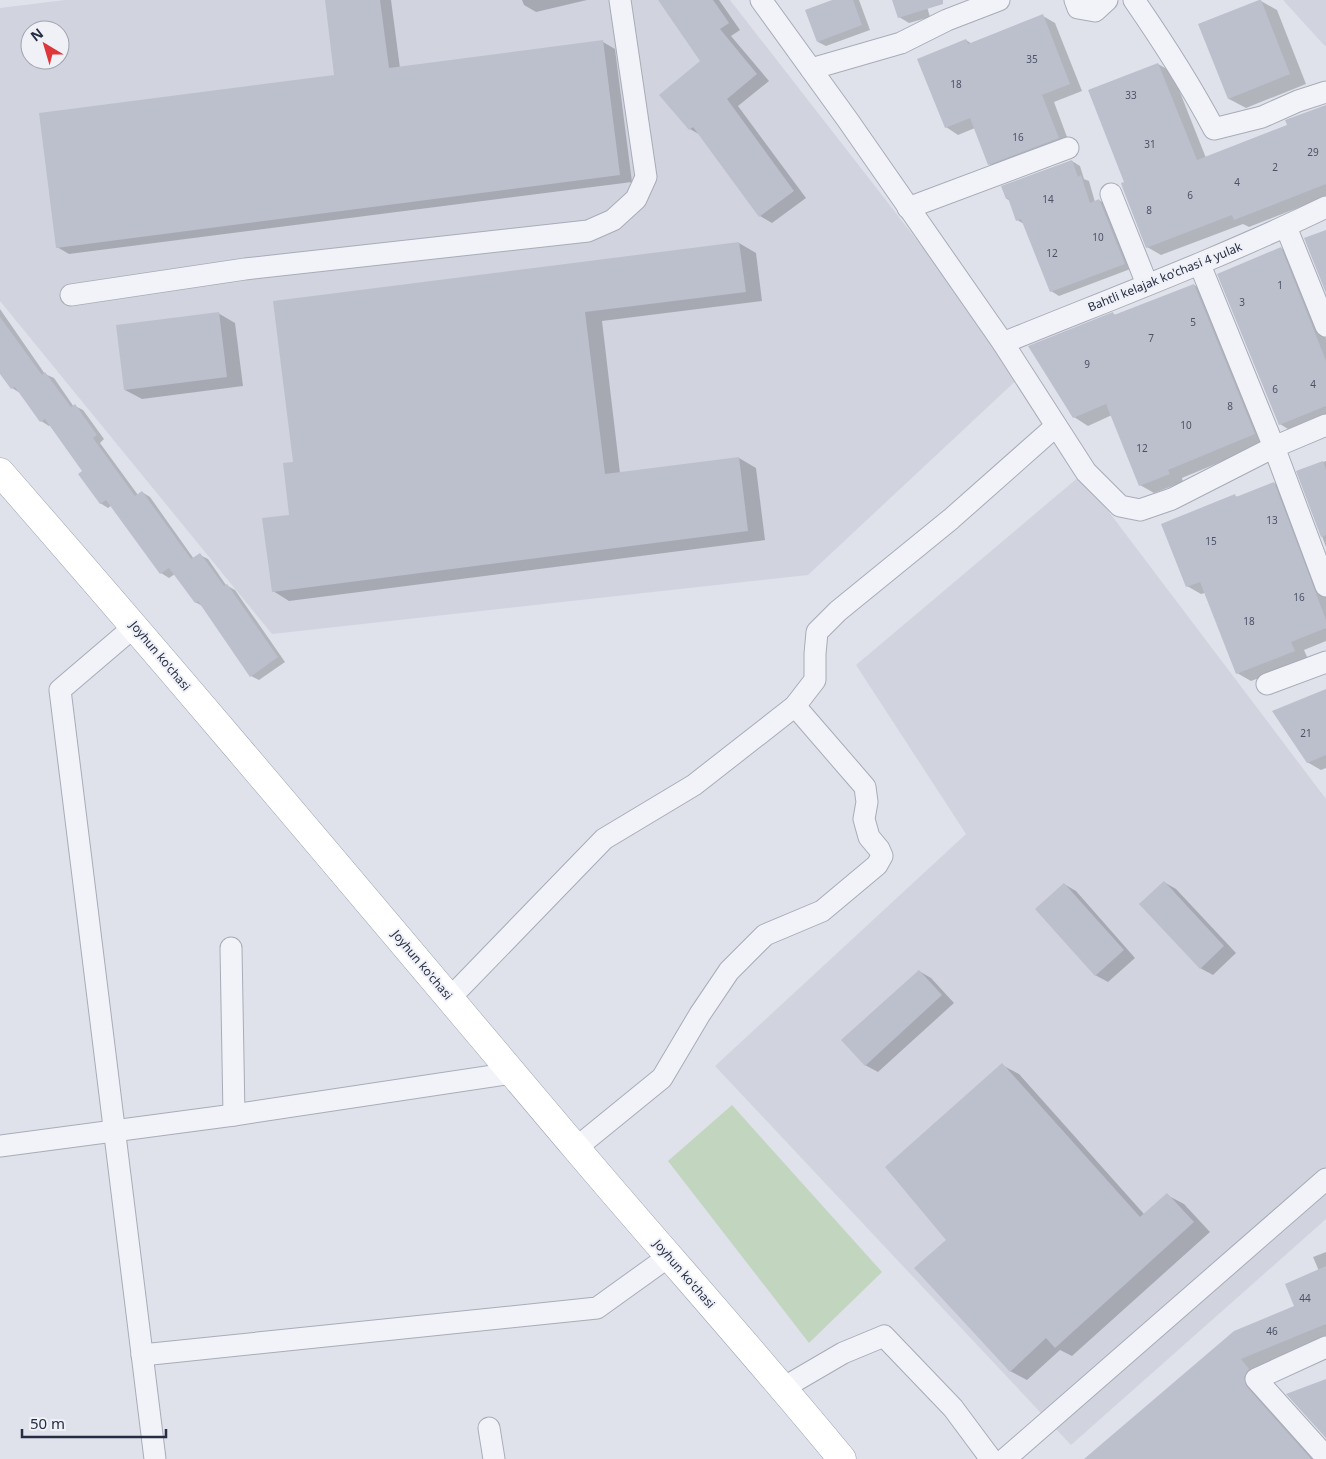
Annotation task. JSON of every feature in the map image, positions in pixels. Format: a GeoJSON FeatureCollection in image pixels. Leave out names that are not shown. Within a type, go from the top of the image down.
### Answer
{"type":"FeatureCollection","features":[{"type":"Feature","properties":{"kind":"main road","name":"Joyhun ko'chasi"},"geometry":{"type":"LineString","coordinates":[[0,472],[135,626],[576,1148],[842,1459]]}},
{"type":"Feature","properties":{"kind":"street"},"geometry":{"type":"LineString","coordinates":[[71,295],[245,269],[588,231],[613,220],[636,199],[646,177],[620,0]]}},
{"type":"Feature","properties":{"kind":"street"},"geometry":{"type":"LineString","coordinates":[[761,0],[1002,344],[1086,472],[1120,506],[1140,510],[1172,499],[1274,447],[1326,425]]}},
{"type":"Feature","properties":{"kind":"street"},"geometry":{"type":"LineString","coordinates":[[811,69],[901,43],[947,20],[999,0]]}},
{"type":"Feature","properties":{"kind":"street"},"geometry":{"type":"LineString","coordinates":[[1075,0],[1078,8],[1095,11],[1107,0]]}},
{"type":"Feature","properties":{"kind":"street"},"geometry":{"type":"LineString","coordinates":[[1134,0],[1166,45],[1192,87],[1214,129],[1262,117],[1298,101],[1326,92]]}},
{"type":"Feature","properties":{"kind":"street"},"geometry":{"type":"LineString","coordinates":[[908,208],[1068,148]]}},
{"type":"Feature","properties":{"kind":"street"},"geometry":{"type":"LineString","coordinates":[[1111,194],[1147,284]]}},
{"type":"Feature","properties":{"kind":"street","name":"Bahtli kelajak ko'chasi 4 yulak"},"geometry":{"type":"LineString","coordinates":[[1002,344],[1147,284],[1200,265],[1326,207]]}},
{"type":"Feature","properties":{"kind":"street"},"geometry":{"type":"LineString","coordinates":[[1286,226],[1326,326]]}},
{"type":"Feature","properties":{"kind":"street"},"geometry":{"type":"LineString","coordinates":[[1200,265],[1274,447],[1326,586]]}},
{"type":"Feature","properties":{"kind":"street"},"geometry":{"type":"LineString","coordinates":[[450,998],[604,839],[694,785],[794,706],[815,680],[817,632],[838,611],[951,519],[1056,426]]}},
{"type":"Feature","properties":{"kind":"street"},"geometry":{"type":"LineString","coordinates":[[135,626],[60,690],[155,1459]]}},
{"type":"Feature","properties":{"kind":"street"},"geometry":{"type":"LineString","coordinates":[[1267,684],[1326,662]]}},
{"type":"Feature","properties":{"kind":"street"},"geometry":{"type":"LineString","coordinates":[[576,1148],[662,1078],[700,1014],[729,971],[765,936],[822,911],[870,872],[882,856],[870,837],[864,819],[865,787],[794,706]]}},
{"type":"Feature","properties":{"kind":"street"},"geometry":{"type":"LineString","coordinates":[[231,948],[234,1115]]}},
{"type":"Feature","properties":{"kind":"street"},"geometry":{"type":"LineString","coordinates":[[0,1146],[234,1115],[513,1073]]}},
{"type":"Feature","properties":{"kind":"street"},"geometry":{"type":"LineString","coordinates":[[1006,1459],[1326,1179]]}},
{"type":"Feature","properties":{"kind":"street"},"geometry":{"type":"LineString","coordinates":[[142,1355],[597,1308],[668,1256]]}},
{"type":"Feature","properties":{"kind":"street"},"geometry":{"type":"LineString","coordinates":[[783,1388],[843,1353],[884,1336],[953,1408],[991,1459]]}},
{"type":"Feature","properties":{"kind":"street"},"geometry":{"type":"LineString","coordinates":[[1326,1347],[1256,1379],[1326,1457]]}},
{"type":"Feature","properties":{"kind":"street"},"geometry":{"type":"LineString","coordinates":[[490,1428],[494,1459]]}},
{"type":"Feature","properties":{"kind":"shaded area"},"geometry":{"type":"Polygon","coordinates":[[[65,0],[730,0],[1022,375],[808,575],[272,634],[0,301],[0,8],[65,0]]]}},
{"type":"Feature","properties":{"kind":"shaded area"},"geometry":{"type":"Polygon","coordinates":[[[1283,0],[1326,0],[1326,46],[1324,45],[1283,0]]]}},
{"type":"Feature","properties":{"kind":"shaded area"},"geometry":{"type":"Polygon","coordinates":[[[1081,475],[1326,799],[1326,1219],[1071,1445],[715,1066],[966,834],[856,665],[1081,475]]]}},
{"type":"Feature","properties":{"kind":"green space"},"geometry":{"type":"Polygon","coordinates":[[[732,1105],[882,1272],[809,1343],[668,1161],[732,1105]]]}},
{"type":"Feature","properties":{"kind":"building"},"geometry":{"type":"Polygon","coordinates":[[[325,0],[380,0],[389,68],[603,40],[620,175],[56,248],[39,113],[334,75],[325,0]]]}},
{"type":"Feature","properties":{"kind":"building"},"geometry":{"type":"Polygon","coordinates":[[[658,0],[713,0],[729,23],[720,29],[757,74],[727,99],[794,191],[759,217],[693,127],[689,130],[659,95],[700,61],[658,0]]]}},
{"type":"Feature","properties":{"kind":"building"},"geometry":{"type":"Polygon","coordinates":[[[832,0],[853,0],[862,25],[817,42],[805,10],[832,0]]]}},
{"type":"Feature","properties":{"kind":"building"},"geometry":{"type":"Polygon","coordinates":[[[892,0],[943,0],[943,4],[898,18],[892,0]]]}},
{"type":"Feature","properties":{"kind":"building"},"geometry":{"type":"Polygon","coordinates":[[[1261,0],[1290,74],[1228,99],[1198,24],[1261,0]]]}},
{"type":"Feature","properties":{"kind":"building"},"geometry":{"type":"Polygon","coordinates":[[[1043,14],[1070,84],[1042,95],[1059,138],[988,165],[970,118],[945,128],[917,59],[966,39],[968,44],[1043,14]]]}},
{"type":"Feature","properties":{"kind":"building"},"geometry":{"type":"Polygon","coordinates":[[[1158,63],[1197,160],[1287,125],[1285,120],[1326,105],[1326,184],[1234,220],[1232,215],[1146,248],[1121,183],[1124,182],[1088,90],[1158,63]]]}},
{"type":"Feature","properties":{"kind":"building"},"geometry":{"type":"Polygon","coordinates":[[[1072,160],[1078,177],[1081,175],[1090,203],[1099,199],[1125,264],[1050,292],[1021,219],[1016,221],[1008,198],[1006,199],[1001,186],[1072,160]]]}},
{"type":"Feature","properties":{"kind":"building"},"geometry":{"type":"Polygon","coordinates":[[[1326,230],[1326,293],[1304,238],[1326,230]]]}},
{"type":"Feature","properties":{"kind":"building"},"geometry":{"type":"Polygon","coordinates":[[[739,242],[746,292],[585,312],[605,474],[739,457],[748,531],[272,592],[262,518],[289,515],[283,463],[293,462],[273,301],[739,242]]]}},
{"type":"Feature","properties":{"kind":"building"},"geometry":{"type":"Polygon","coordinates":[[[1281,247],[1326,361],[1326,406],[1279,425],[1217,274],[1281,247]]]}},
{"type":"Feature","properties":{"kind":"building"},"geometry":{"type":"Polygon","coordinates":[[[1194,284],[1255,434],[1168,470],[1170,474],[1139,486],[1106,404],[1073,418],[1028,346],[1113,312],[1114,315],[1194,284]]]}},
{"type":"Feature","properties":{"kind":"building"},"geometry":{"type":"Polygon","coordinates":[[[219,312],[227,377],[124,390],[116,325],[219,312]]]}},
{"type":"Feature","properties":{"kind":"building"},"geometry":{"type":"Polygon","coordinates":[[[0,317],[42,375],[45,372],[71,407],[75,404],[97,435],[93,438],[135,496],[142,491],[191,559],[200,553],[224,586],[227,584],[278,657],[250,677],[198,601],[195,603],[169,568],[160,574],[106,500],[100,504],[78,474],[82,471],[45,419],[40,422],[15,387],[11,389],[0,374],[0,317]]]}},
{"type":"Feature","properties":{"kind":"building"},"geometry":{"type":"Polygon","coordinates":[[[1323,461],[1326,470],[1326,535],[1321,537],[1296,471],[1323,461]]]}},
{"type":"Feature","properties":{"kind":"building"},"geometry":{"type":"Polygon","coordinates":[[[1274,482],[1326,620],[1326,628],[1291,642],[1295,651],[1236,674],[1200,582],[1186,587],[1161,524],[1235,494],[1236,497],[1274,482]]]}},
{"type":"Feature","properties":{"kind":"building"},"geometry":{"type":"Polygon","coordinates":[[[1326,689],[1326,755],[1307,763],[1272,711],[1326,689]]]}},
{"type":"Feature","properties":{"kind":"building"},"geometry":{"type":"Polygon","coordinates":[[[1164,881],[1224,946],[1200,969],[1139,904],[1164,881]]]}},
{"type":"Feature","properties":{"kind":"building"},"geometry":{"type":"Polygon","coordinates":[[[1064,883],[1124,950],[1095,976],[1035,909],[1064,883]]]}},
{"type":"Feature","properties":{"kind":"building"},"geometry":{"type":"Polygon","coordinates":[[[919,970],[942,995],[865,1066],[841,1040],[919,970]]]}},
{"type":"Feature","properties":{"kind":"building"},"geometry":{"type":"Polygon","coordinates":[[[1002,1063],[1140,1217],[1167,1193],[1194,1222],[1055,1348],[1046,1338],[1010,1372],[914,1268],[946,1240],[885,1167],[1002,1063]]]}},
{"type":"Feature","properties":{"kind":"building"},"geometry":{"type":"Polygon","coordinates":[[[1326,1266],[1326,1324],[1241,1359],[1249,1369],[1244,1377],[1247,1387],[1311,1459],[1084,1459],[1234,1331],[1294,1306],[1285,1284],[1326,1266]]]}},
{"type":"Feature","properties":{"kind":"building"},"geometry":{"type":"Polygon","coordinates":[[[1326,1379],[1326,1438],[1286,1394],[1326,1379]]]}}]}
